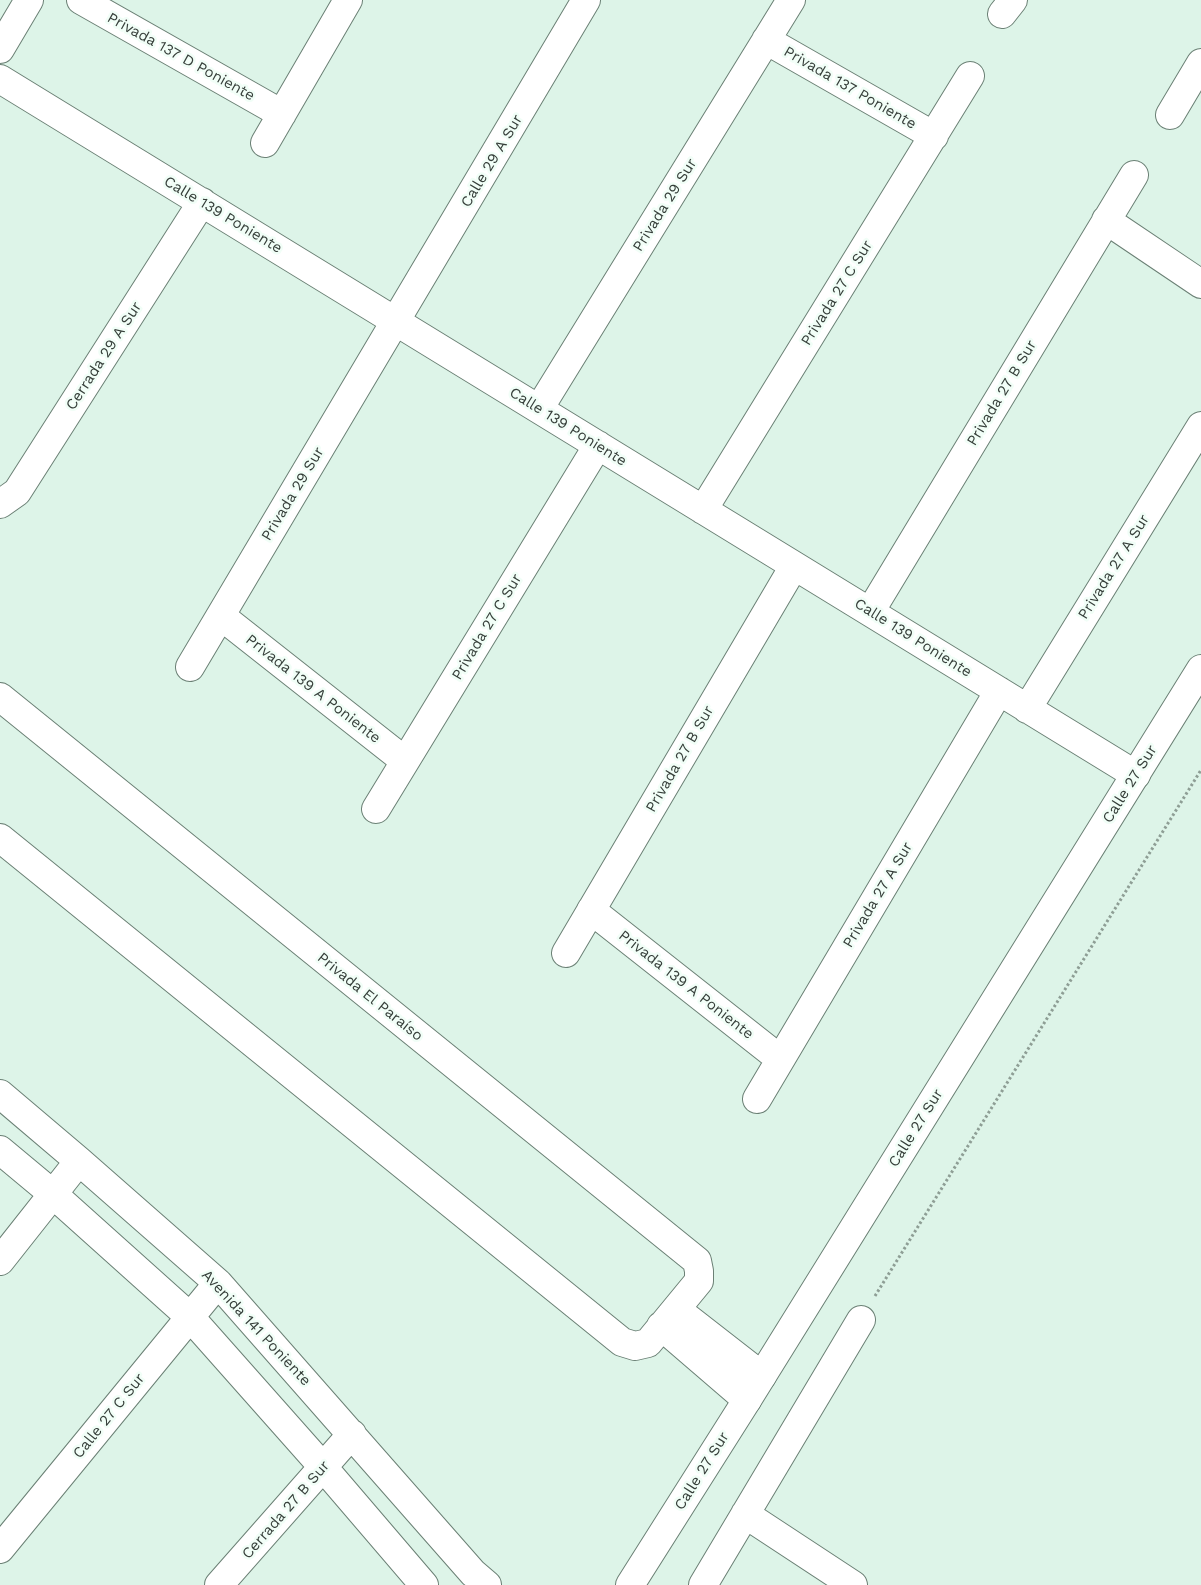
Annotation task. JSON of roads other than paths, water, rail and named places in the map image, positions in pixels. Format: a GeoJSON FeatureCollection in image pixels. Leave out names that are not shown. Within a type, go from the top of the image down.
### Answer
{"type":"FeatureCollection","features":[{"type":"Feature","properties":{"kind":"street"},"geometry":{"type":"LineString","coordinates":[[4,32],[29,0]]}},
{"type":"Feature","properties":{"kind":"street","name":"Privada 137 D Poniente"},"geometry":{"type":"LineString","coordinates":[[81,0],[282,114]]}},
{"type":"Feature","properties":{"kind":"street","name":"Calle 29 A Sur"},"geometry":{"type":"LineString","coordinates":[[397,322],[586,0]]}},
{"type":"Feature","properties":{"kind":"street","name":"Privada 29 Sur"},"geometry":{"type":"LineString","coordinates":[[539,409],[791,0]]}},
{"type":"Feature","properties":{"kind":"street"},"geometry":{"type":"LineString","coordinates":[[265,143],[344,2]]}},
{"type":"Feature","properties":{"kind":"street","name":"Privada 137 Poniente"},"geometry":{"type":"LineString","coordinates":[[766,40],[934,136]]}},
{"type":"Feature","properties":{"kind":"street"},"geometry":{"type":"LineString","coordinates":[[1170,115],[1199,70]]}},
{"type":"Feature","properties":{"kind":"street","name":"Privada 27 C Sur"},"geometry":{"type":"LineString","coordinates":[[703,510],[970,76]]}},
{"type":"Feature","properties":{"kind":"street","name":"Calle 139 Poniente"},"geometry":{"type":"LineString","coordinates":[[0,79],[1136,775]]}},
{"type":"Feature","properties":{"kind":"street","name":"Privada 27 B Sur"},"geometry":{"type":"LineString","coordinates":[[870,612],[1134,175]]}},
{"type":"Feature","properties":{"kind":"street","name":"Cerrada 29 A Sur"},"geometry":{"type":"LineString","coordinates":[[0,504],[17,492],[202,202]]}},
{"type":"Feature","properties":{"kind":"street"},"geometry":{"type":"LineString","coordinates":[[1106,220],[1201,284]]}},
{"type":"Feature","properties":{"kind":"street","name":"Privada 29 Sur"},"geometry":{"type":"LineString","coordinates":[[190,667],[397,322]]}},
{"type":"Feature","properties":{"kind":"street","name":"Privada 27 A Sur"},"geometry":{"type":"LineString","coordinates":[[1027,709],[1201,426]]}},
{"type":"Feature","properties":{"kind":"street","name":"Privada 27 C Sur"},"geometry":{"type":"LineString","coordinates":[[376,809],[598,445]]}},
{"type":"Feature","properties":{"kind":"street","name":"Privada 27 B Sur"},"geometry":{"type":"LineString","coordinates":[[566,954],[794,566]]}},
{"type":"Feature","properties":{"kind":"street","name":"Privada 139 A Poniente"},"geometry":{"type":"LineString","coordinates":[[221,616],[405,761]]}},
{"type":"Feature","properties":{"kind":"street","name":"Calle 27 Sur"},"geometry":{"type":"LineString","coordinates":[[630,1585],[1201,669]]}},
{"type":"Feature","properties":{"kind":"street","name":"Privada 27 A Sur"},"geometry":{"type":"LineString","coordinates":[[756,1099],[999,691]]}},
{"type":"Feature","properties":{"kind":"street","name":"Privada El Paraíso"},"geometry":{"type":"LineString","coordinates":[[0,697],[697,1261],[699,1281],[648,1343],[635,1346],[622,1342],[0,838]]}},
{"type":"Feature","properties":{"kind":"street","name":"Privada 139 A Poniente"},"geometry":{"type":"LineString","coordinates":[[591,910],[780,1059]]}},
{"type":"Feature","properties":{"kind":"street","name":"Avenida 141 Poniente"},"geometry":{"type":"LineString","coordinates":[[0,1094],[218,1283],[352,1434],[474,1581]]}},
{"type":"Feature","properties":{"kind":"street"},"geometry":{"type":"LineString","coordinates":[[0,1150],[54,1195],[190,1317],[324,1467],[424,1585]]}},
{"type":"Feature","properties":{"kind":"street"},"geometry":{"type":"LineString","coordinates":[[0,1261],[79,1161]]}},
{"type":"Feature","properties":{"kind":"street","name":"Calle 27 C Sur"},"geometry":{"type":"LineString","coordinates":[[0,1549],[218,1283]]}},
{"type":"Feature","properties":{"kind":"street"},"geometry":{"type":"LineString","coordinates":[[669,1318],[762,1376]]}},
{"type":"Feature","properties":{"kind":"street"},"geometry":{"type":"LineString","coordinates":[[669,1318],[747,1400]]}},
{"type":"Feature","properties":{"kind":"street"},"geometry":{"type":"LineString","coordinates":[[703,1585],[860,1320]]}},
{"type":"Feature","properties":{"kind":"street","name":"Cerrada 27 B Sur"},"geometry":{"type":"LineString","coordinates":[[219,1585],[352,1434]]}},
{"type":"Feature","properties":{"kind":"street"},"geometry":{"type":"LineString","coordinates":[[745,1514],[853,1585]]}}]}
